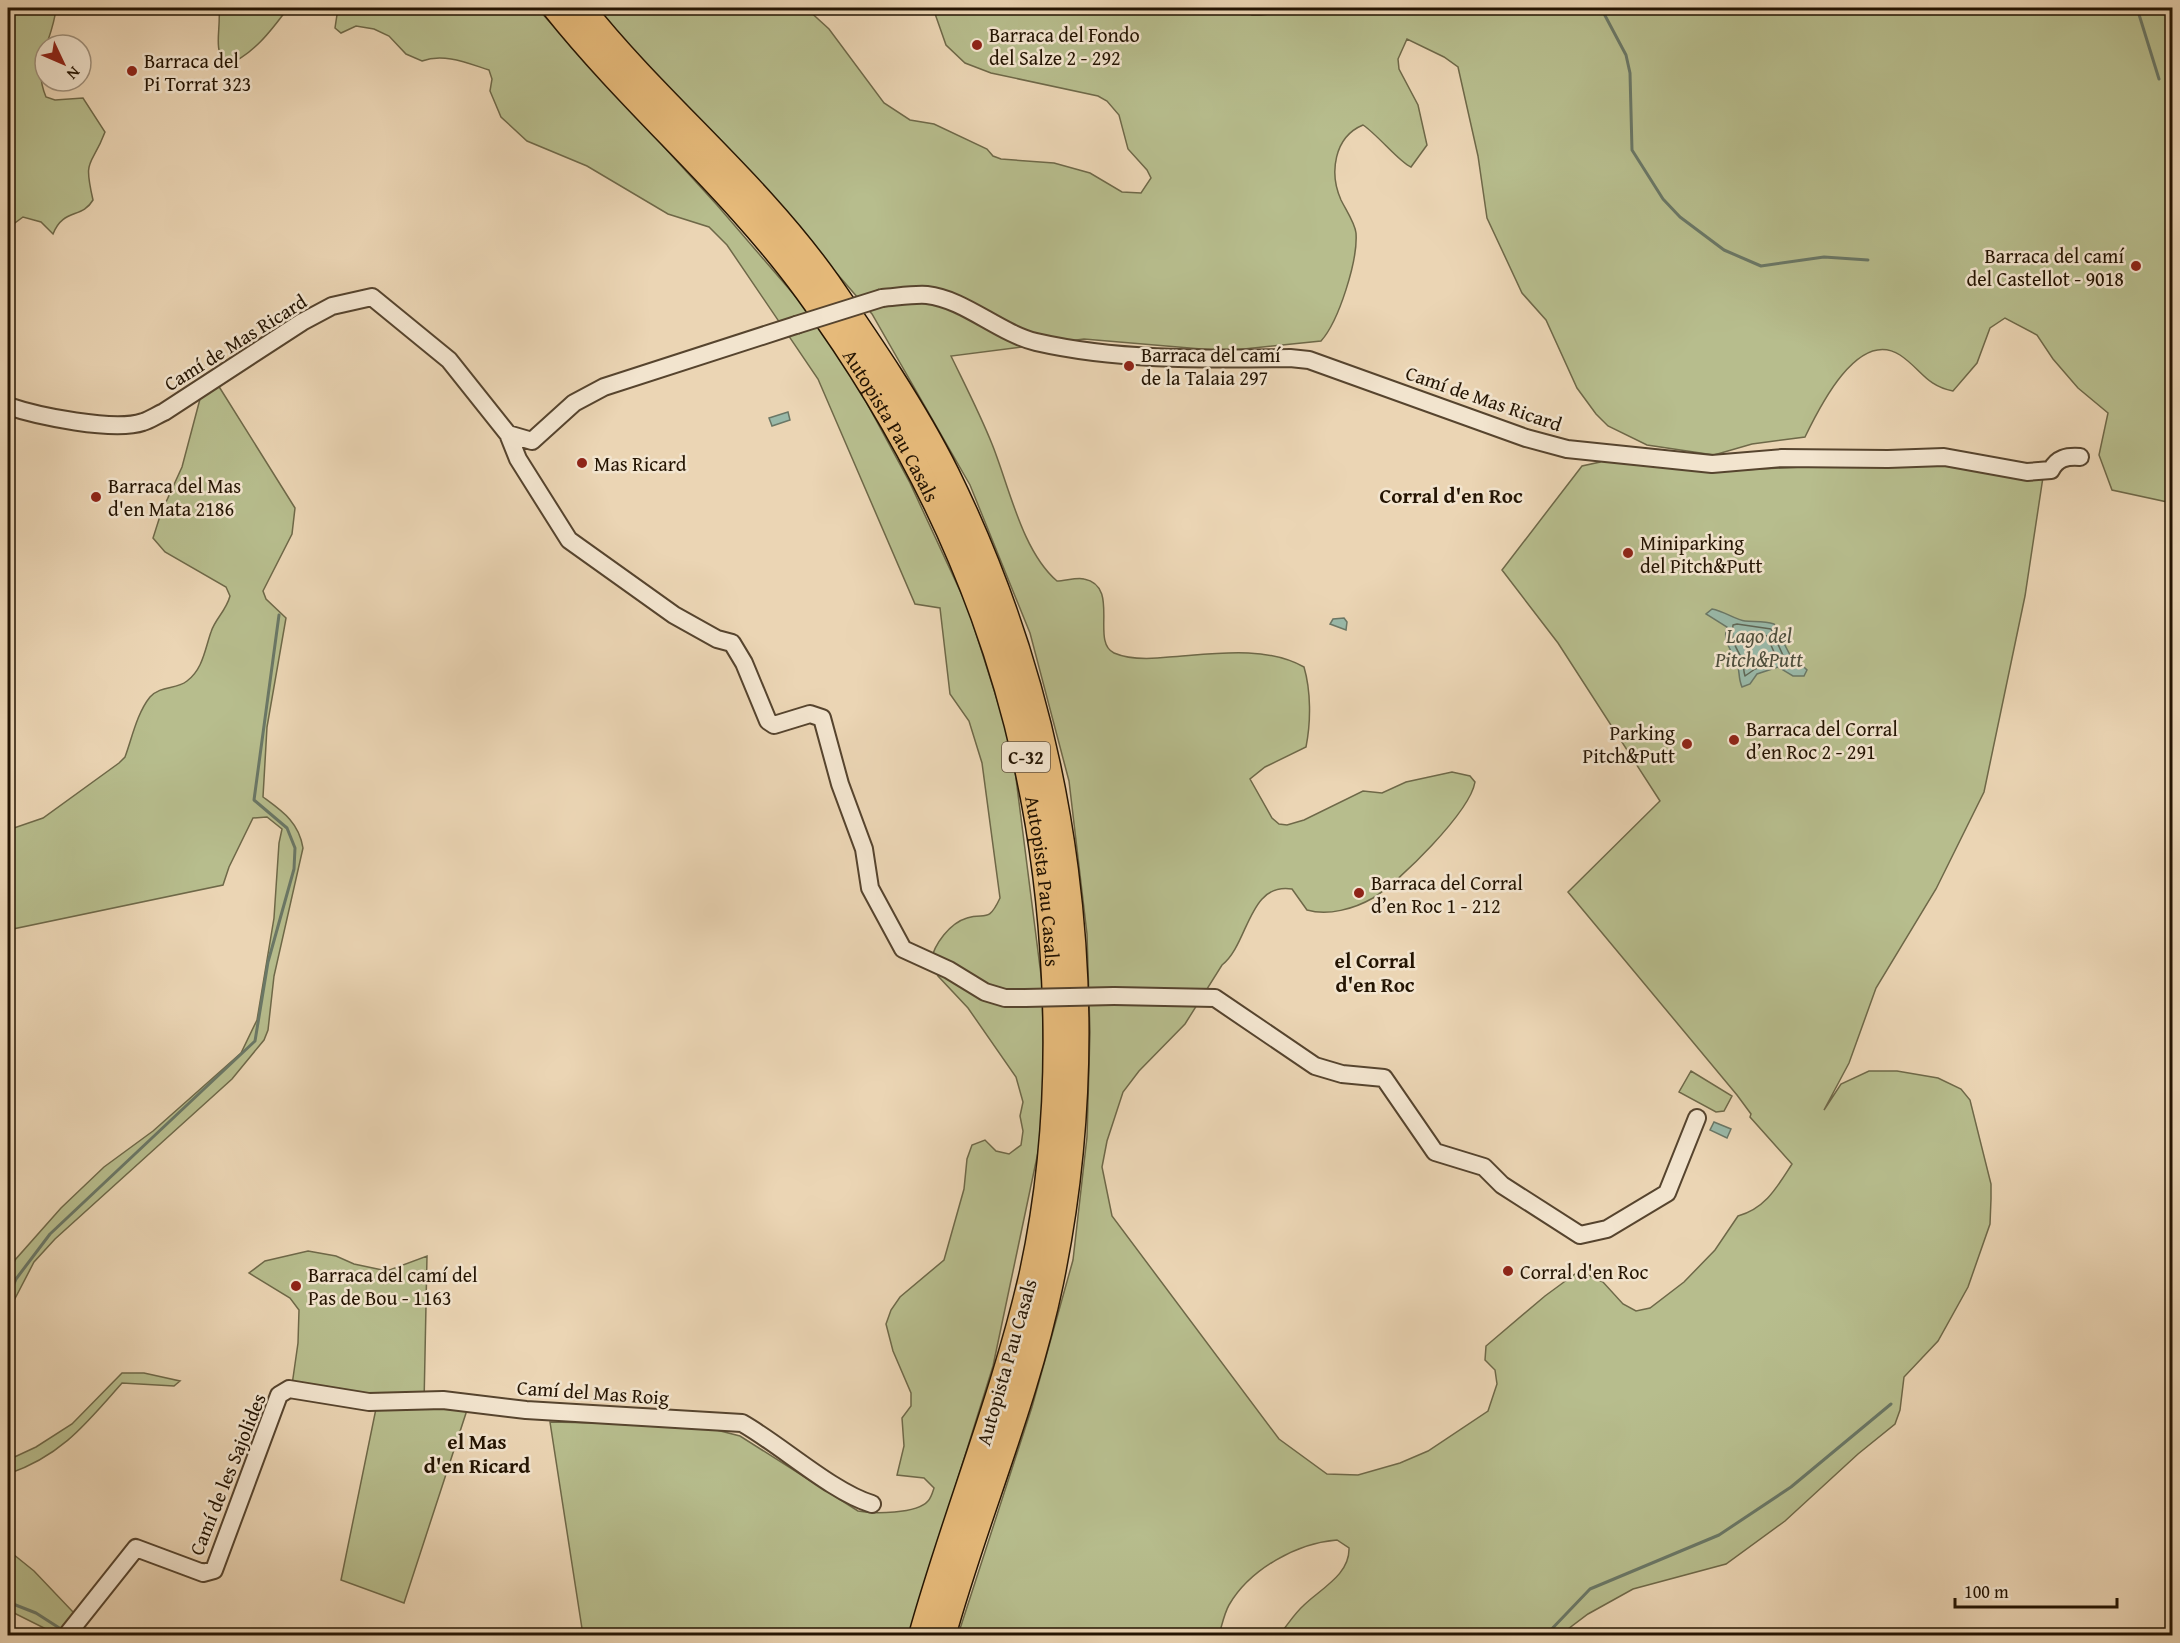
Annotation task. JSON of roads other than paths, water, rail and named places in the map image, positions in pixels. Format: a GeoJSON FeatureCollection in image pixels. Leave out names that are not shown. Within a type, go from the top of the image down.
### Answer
{"type":"FeatureCollection","features":[{"type":"Feature","properties":{"kind":"highway","name":"Autopista Pau Casals"},"geometry":{"type":"LineString","coordinates":[[555,8],[623,86],[770,244],[806,289],[874,387],[920,469],[961,558],[1008,686],[1024,749],[1038,815],[1051,917],[1057,1029],[1050,1155],[1032,1271],[1013,1349],[921,1635]]}},
{"type":"Feature","properties":{"kind":"highway","name":"Autopista Pau Casals"},"geometry":{"type":"LineString","coordinates":[[582,8],[783,228],[825,279],[896,386],[945,472],[986,561],[1028,683],[1044,746],[1058,812],[1073,928],[1077,1048],[1069,1163],[1050,1283],[1033,1352],[943,1635]]}},
{"type":"Feature","properties":{"kind":"street","name":"Camí de Mas Ricard"},"geometry":{"type":"LineString","coordinates":[[8,406],[68,419],[123,425],[142,423],[206,386],[302,322],[332,306],[372,297],[449,360],[508,434],[532,441],[574,403],[604,387],[882,298],[928,295],[956,305],[1018,337],[1110,353],[1170,359],[1290,358],[1309,360],[1526,438],[1567,449],[1712,464],[1782,458],[1944,457],[2044,473],[2051,470],[2054,463],[2064,457],[2080,457]]}},
{"type":"Feature","properties":{"kind":"street"},"geometry":{"type":"LineString","coordinates":[[508,434],[518,459],[569,540],[674,615],[717,639],[732,643],[744,663],[768,721],[774,725],[810,714],[822,718],[840,784],[864,849],[870,888],[903,949],[949,970],[985,992],[1005,998],[1114,996],[1215,998],[1315,1066],[1342,1074],[1384,1078],[1435,1152],[1484,1167],[1502,1185],[1580,1235],[1607,1229],[1667,1193],[1697,1118]]}},
{"type":"Feature","properties":{"kind":"street","name":"Camí del Mas Roig"},"geometry":{"type":"LineString","coordinates":[[288,1389],[369,1402],[443,1400],[526,1410],[742,1423],[770,1439],[855,1499],[872,1504]]}},
{"type":"Feature","properties":{"kind":"street","name":"Camí de les Sajolides"},"geometry":{"type":"LineString","coordinates":[[66,1635],[136,1548],[203,1573],[214,1570],[279,1395],[288,1389]]}},
{"type":"Feature","properties":{"kind":"water"},"geometry":{"type":"Polygon","coordinates":[[[788,412],[790,420],[772,426],[769,418],[788,412]]]}},
{"type":"Feature","properties":{"kind":"water","name":"Lago del Pitch&Putt"},"geometry":{"type":"Polygon","coordinates":[[[1712,609],[1741,620],[1774,624],[1789,653],[1807,670],[1804,676],[1793,676],[1778,667],[1757,674],[1750,684],[1742,687],[1737,663],[1727,642],[1727,627],[1706,614],[1712,609]]]}},
{"type":"Feature","properties":{"kind":"water"},"geometry":{"type":"Polygon","coordinates":[[[1344,618],[1347,622],[1346,630],[1330,624],[1333,619],[1344,618]]]}},
{"type":"Feature","properties":{"kind":"water"},"geometry":{"type":"Polygon","coordinates":[[[1714,1122],[1731,1129],[1727,1138],[1710,1130],[1714,1122]]]}},
{"type":"Feature","properties":{"kind":"waterway"},"geometry":{"type":"LineString","coordinates":[[1601,8],[1626,55],[1630,73],[1632,150],[1663,199],[1680,217],[1724,250],[1761,266],[1824,257],[1868,260]]}},
{"type":"Feature","properties":{"kind":"waterway"},"geometry":{"type":"LineString","coordinates":[[2137,8],[2159,79]]}},
{"type":"Feature","properties":{"kind":"waterway"},"geometry":{"type":"LineString","coordinates":[[8,1298],[16,1279],[50,1234],[255,1041],[268,962],[294,869],[295,848],[287,828],[254,800],[279,615]]}},
{"type":"Feature","properties":{"kind":"waterway"},"geometry":{"type":"LineString","coordinates":[[1545,1636],[1590,1589],[1719,1535],[1791,1487],[1891,1404]]}},
{"type":"Feature","properties":{"kind":"waterway"},"geometry":{"type":"LineString","coordinates":[[8,1602],[36,1613],[64,1631]]}},
{"type":"Feature","properties":{"kind":"place","name":"Barraca del Fondo del Salze 2 - 292"},"geometry":{"type":"Point","coordinates":[977,45]}},
{"type":"Feature","properties":{"kind":"place","name":"Barraca del Pi Torrat 323"},"geometry":{"type":"Point","coordinates":[132,71]}},
{"type":"Feature","properties":{"kind":"place","name":"Barraca del camí del Castellot - 9018"},"geometry":{"type":"Point","coordinates":[2136,266]}},
{"type":"Feature","properties":{"kind":"place","name":"Barraca del camí de la Talaia 297"},"geometry":{"type":"Point","coordinates":[1129,366]}},
{"type":"Feature","properties":{"kind":"place","name":"Mas Ricard"},"geometry":{"type":"Point","coordinates":[582,463]}},
{"type":"Feature","properties":{"kind":"place","name":"Barraca del Mas d'en Mata 2186"},"geometry":{"type":"Point","coordinates":[96,497]}},
{"type":"Feature","properties":{"kind":"place","name":"Miniparking del Pitch&Putt"},"geometry":{"type":"Point","coordinates":[1628,553]}},
{"type":"Feature","properties":{"kind":"place","name":"Barraca del Corral d’en Roc 2 - 291"},"geometry":{"type":"Point","coordinates":[1734,740]}},
{"type":"Feature","properties":{"kind":"place","name":"Parking Pitch&Putt"},"geometry":{"type":"Point","coordinates":[1687,744]}},
{"type":"Feature","properties":{"kind":"place","name":"Barraca del Corral d’en Roc 1 - 212"},"geometry":{"type":"Point","coordinates":[1359,893]}},
{"type":"Feature","properties":{"kind":"place","name":"Corral d'en Roc"},"geometry":{"type":"Point","coordinates":[1508,1271]}},
{"type":"Feature","properties":{"kind":"place","name":"Barraca del camí del Pas de Bou - 1163"},"geometry":{"type":"Point","coordinates":[296,1286]}},
{"type":"Feature","properties":{"kind":"district","name":"Corral d'en Roc"},"geometry":{"type":"Point","coordinates":[1451,495]}},
{"type":"Feature","properties":{"kind":"district","name":"el Corral d'en Roc"},"geometry":{"type":"Point","coordinates":[1375,972]}},
{"type":"Feature","properties":{"kind":"district","name":"el Mas d'en Ricard"},"geometry":{"type":"Point","coordinates":[477,1453]}}]}
